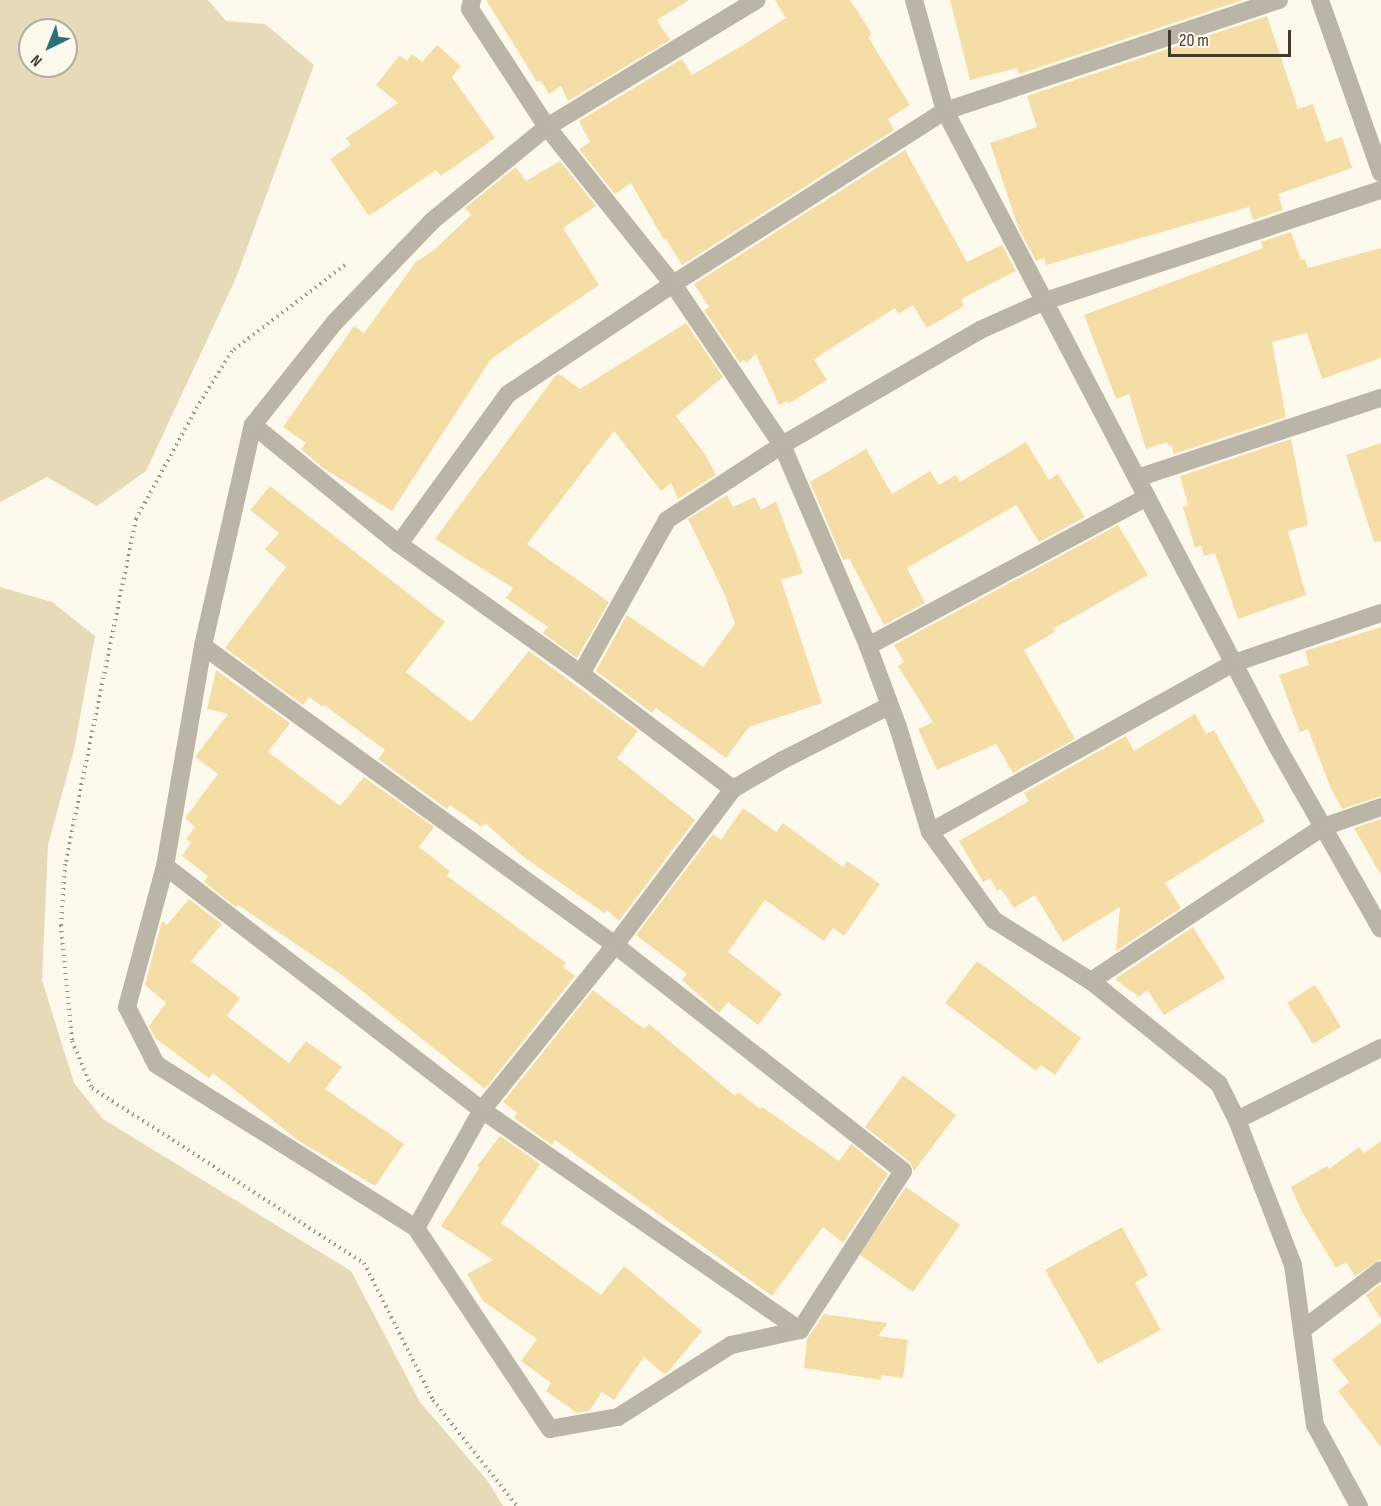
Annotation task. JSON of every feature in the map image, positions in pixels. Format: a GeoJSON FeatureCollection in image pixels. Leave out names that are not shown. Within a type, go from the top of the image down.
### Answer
{"type":"FeatureCollection","features":[{"type":"Feature","properties":{"kind":"street"},"geometry":{"type":"LineString","coordinates":[[472,0],[471,9],[547,127],[673,284],[782,445],[868,646],[890,706],[930,832],[994,920],[1091,981],[1219,1084],[1238,1120],[1293,1265],[1315,1425],[1359,1506]]}},
{"type":"Feature","properties":{"kind":"street"},"geometry":{"type":"LineString","coordinates":[[203,646],[615,945],[903,1171],[800,1330],[731,1345],[618,1417],[550,1429],[416,1228],[156,1064],[127,1007],[165,866],[203,646],[253,425],[334,323],[432,221],[547,127],[757,0]]}},
{"type":"Feature","properties":{"kind":"street"},"geometry":{"type":"LineString","coordinates":[[914,0],[945,111],[1234,663],[1381,929]]}},
{"type":"Feature","properties":{"kind":"street"},"geometry":{"type":"LineString","coordinates":[[399,544],[508,394],[673,284],[945,111],[1280,0]]}},
{"type":"Feature","properties":{"kind":"street"},"geometry":{"type":"LineString","coordinates":[[1320,0],[1381,173]]}},
{"type":"Feature","properties":{"kind":"street"},"geometry":{"type":"LineString","coordinates":[[581,674],[667,520],[782,445],[980,330],[1045,302],[1381,190]]}},
{"type":"Feature","properties":{"kind":"street"},"geometry":{"type":"LineString","coordinates":[[1137,478],[1381,398]]}},
{"type":"Feature","properties":{"kind":"street"},"geometry":{"type":"LineString","coordinates":[[253,425],[399,544],[581,674],[733,789]]}},
{"type":"Feature","properties":{"kind":"street"},"geometry":{"type":"LineString","coordinates":[[868,646],[1147,497]]}},
{"type":"Feature","properties":{"kind":"street"},"geometry":{"type":"LineString","coordinates":[[930,832],[1234,663],[1381,613]]}},
{"type":"Feature","properties":{"kind":"street"},"geometry":{"type":"LineString","coordinates":[[416,1228],[482,1110],[615,945],[733,789],[782,760],[890,706]]}},
{"type":"Feature","properties":{"kind":"street"},"geometry":{"type":"LineString","coordinates":[[1091,981],[1323,827],[1381,807]]}},
{"type":"Feature","properties":{"kind":"street"},"geometry":{"type":"LineString","coordinates":[[165,866],[482,1110],[800,1330]]}},
{"type":"Feature","properties":{"kind":"street"},"geometry":{"type":"LineString","coordinates":[[1238,1120],[1381,1048]]}},
{"type":"Feature","properties":{"kind":"street"},"geometry":{"type":"LineString","coordinates":[[1302,1330],[1381,1270]]}},
{"type":"Feature","properties":{"kind":"path"},"geometry":{"type":"LineString","coordinates":[[353,258],[232,351],[196,407],[136,519],[65,864],[62,925],[72,1041],[92,1088],[364,1263],[433,1400],[517,1506]]}},
{"type":"Feature","properties":{"kind":"shaded area"},"geometry":{"type":"Polygon","coordinates":[[[0,0],[208,0],[226,21],[265,24],[314,65],[236,278],[146,471],[97,506],[47,477],[0,502],[0,0]]]}},
{"type":"Feature","properties":{"kind":"shaded area"},"geometry":{"type":"Polygon","coordinates":[[[0,587],[52,602],[95,636],[74,750],[48,845],[42,980],[74,1083],[103,1119],[351,1271],[420,1402],[487,1480],[503,1506],[0,1506],[0,587]]]}},
{"type":"Feature","properties":{"kind":"building"},"geometry":{"type":"Polygon","coordinates":[[[486,0],[689,0],[657,20],[670,40],[568,101],[561,86],[549,94],[541,81],[537,82],[486,0]]]}},
{"type":"Feature","properties":{"kind":"building"},"geometry":{"type":"Polygon","coordinates":[[[775,0],[850,0],[872,34],[868,37],[910,105],[888,119],[894,130],[682,265],[666,239],[664,240],[631,183],[615,194],[579,149],[590,142],[579,121],[682,59],[692,75],[743,45],[786,18],[775,0]]]}},
{"type":"Feature","properties":{"kind":"building"},"geometry":{"type":"Polygon","coordinates":[[[950,0],[1243,0],[1019,74],[1017,68],[970,80],[950,0]]]}},
{"type":"Feature","properties":{"kind":"building"},"geometry":{"type":"Polygon","coordinates":[[[1267,16],[1298,109],[1313,104],[1326,142],[1342,137],[1352,168],[1278,194],[1283,210],[1253,220],[1249,207],[1046,265],[1044,258],[1036,261],[1018,227],[990,143],[1037,127],[1027,96],[1267,16]]]}},
{"type":"Feature","properties":{"kind":"building"},"geometry":{"type":"Polygon","coordinates":[[[437,45],[461,66],[452,77],[495,138],[441,176],[436,170],[369,216],[330,159],[351,145],[346,138],[398,103],[376,85],[400,55],[407,61],[412,54],[422,62],[437,45]]]}},
{"type":"Feature","properties":{"kind":"building"},"geometry":{"type":"Polygon","coordinates":[[[905,150],[967,262],[1002,245],[1016,271],[961,299],[964,306],[927,328],[913,305],[898,314],[895,308],[814,359],[827,380],[788,404],[787,401],[779,405],[756,354],[746,363],[744,360],[740,363],[704,310],[709,307],[694,284],[905,150]]]}},
{"type":"Feature","properties":{"kind":"building"},"geometry":{"type":"Polygon","coordinates":[[[560,161],[596,206],[563,228],[599,285],[491,359],[392,511],[323,468],[301,449],[306,443],[283,427],[354,326],[364,333],[416,262],[434,250],[471,215],[465,208],[516,167],[526,181],[560,161]]]}},
{"type":"Feature","properties":{"kind":"building"},"geometry":{"type":"Polygon","coordinates":[[[1291,232],[1301,260],[1305,259],[1308,268],[1381,248],[1381,358],[1322,379],[1307,333],[1272,342],[1286,417],[1174,454],[1171,445],[1168,446],[1167,442],[1146,449],[1129,394],[1116,399],[1084,315],[1263,248],[1261,242],[1291,232]]]}},
{"type":"Feature","properties":{"kind":"building"},"geometry":{"type":"Polygon","coordinates":[[[686,323],[723,377],[676,416],[705,454],[716,475],[678,499],[671,483],[661,491],[614,431],[527,544],[609,602],[577,658],[543,633],[548,627],[506,598],[513,588],[435,539],[555,376],[559,374],[580,389],[686,323]]]}},
{"type":"Feature","properties":{"kind":"building"},"geometry":{"type":"Polygon","coordinates":[[[1291,439],[1308,525],[1288,531],[1306,595],[1238,619],[1215,553],[1204,556],[1201,545],[1195,548],[1183,507],[1188,505],[1180,476],[1291,439]]]}},
{"type":"Feature","properties":{"kind":"building"},"geometry":{"type":"Polygon","coordinates":[[[1026,442],[1049,480],[1058,474],[1085,517],[1039,542],[1016,505],[907,568],[925,603],[884,625],[849,558],[843,560],[810,482],[866,449],[892,494],[930,471],[939,485],[956,475],[960,482],[1026,442]]]}},
{"type":"Feature","properties":{"kind":"building"},"geometry":{"type":"Polygon","coordinates":[[[1381,443],[1381,541],[1374,542],[1346,455],[1381,443]]]}},
{"type":"Feature","properties":{"kind":"building"},"geometry":{"type":"Polygon","coordinates":[[[270,486],[445,622],[406,672],[471,722],[529,651],[638,731],[617,758],[695,820],[619,921],[607,910],[604,913],[525,858],[485,823],[482,827],[450,805],[447,809],[378,759],[385,750],[324,705],[323,707],[309,697],[303,705],[225,648],[286,567],[265,549],[279,533],[250,510],[270,486]]]}},
{"type":"Feature","properties":{"kind":"building"},"geometry":{"type":"Polygon","coordinates":[[[727,495],[733,507],[755,497],[761,510],[776,501],[803,573],[781,580],[822,703],[749,727],[726,758],[656,708],[652,713],[596,671],[627,615],[703,667],[735,624],[725,595],[688,519],[727,495]]]}},
{"type":"Feature","properties":{"kind":"building"},"geometry":{"type":"Polygon","coordinates":[[[1118,525],[1148,575],[1053,629],[1055,632],[1024,650],[1075,739],[1013,773],[996,744],[937,770],[918,729],[933,722],[898,666],[904,662],[894,645],[1118,525]]]}},
{"type":"Feature","properties":{"kind":"building"},"geometry":{"type":"Polygon","coordinates":[[[1381,627],[1381,796],[1342,809],[1331,789],[1308,729],[1300,732],[1279,675],[1309,665],[1305,651],[1381,627]]]}},
{"type":"Feature","properties":{"kind":"building"},"geometry":{"type":"Polygon","coordinates":[[[216,670],[290,723],[268,752],[340,806],[364,777],[434,827],[419,847],[450,871],[447,876],[566,963],[563,967],[575,976],[485,1089],[342,975],[238,905],[236,907],[204,882],[208,876],[182,856],[191,843],[186,839],[195,827],[185,818],[218,774],[195,757],[228,714],[207,709],[216,670]]]}},
{"type":"Feature","properties":{"kind":"building"},"geometry":{"type":"Polygon","coordinates":[[[1195,714],[1206,734],[1214,730],[1265,821],[1165,883],[1181,908],[1116,951],[1120,907],[1063,942],[1035,895],[1014,908],[1001,889],[997,891],[990,878],[983,882],[959,841],[1029,801],[1024,793],[1126,736],[1134,751],[1195,714]]]}},
{"type":"Feature","properties":{"kind":"building"},"geometry":{"type":"Polygon","coordinates":[[[743,808],[776,832],[783,823],[843,867],[847,861],[880,884],[844,936],[833,928],[824,941],[765,900],[728,952],[782,994],[758,1025],[728,1002],[719,1013],[682,980],[687,974],[636,935],[713,834],[721,840],[743,808]]]}},
{"type":"Feature","properties":{"kind":"building"},"geometry":{"type":"Polygon","coordinates":[[[1381,819],[1381,875],[1354,828],[1381,819]]]}},
{"type":"Feature","properties":{"kind":"building"},"geometry":{"type":"Polygon","coordinates":[[[189,899],[222,924],[191,961],[240,998],[227,1016],[289,1063],[306,1041],[342,1067],[325,1089],[404,1144],[375,1186],[299,1141],[213,1073],[209,1078],[155,1038],[149,1026],[166,1003],[145,985],[161,924],[163,921],[167,925],[189,899]]]}},
{"type":"Feature","properties":{"kind":"building"},"geometry":{"type":"Polygon","coordinates":[[[1193,927],[1225,978],[1164,1015],[1147,990],[1139,997],[1115,979],[1193,927]]]}},
{"type":"Feature","properties":{"kind":"building"},"geometry":{"type":"Polygon","coordinates":[[[977,961],[1081,1038],[1055,1075],[1041,1065],[1036,1071],[945,1003],[977,961]]]}},
{"type":"Feature","properties":{"kind":"building"},"geometry":{"type":"Polygon","coordinates":[[[1315,985],[1341,1027],[1313,1044],[1287,1002],[1315,985]]]}},
{"type":"Feature","properties":{"kind":"building"},"geometry":{"type":"Polygon","coordinates":[[[593,990],[636,1023],[645,1028],[649,1024],[735,1096],[738,1092],[760,1109],[762,1107],[839,1161],[851,1144],[888,1174],[843,1243],[823,1227],[772,1296],[555,1140],[552,1145],[514,1118],[517,1113],[503,1102],[593,990]]]}},
{"type":"Feature","properties":{"kind":"building"},"geometry":{"type":"Polygon","coordinates":[[[903,1075],[956,1115],[914,1171],[910,1162],[865,1127],[903,1075]]]}},
{"type":"Feature","properties":{"kind":"building"},"geometry":{"type":"Polygon","coordinates":[[[500,1136],[540,1164],[501,1223],[601,1295],[624,1266],[702,1331],[668,1372],[664,1374],[644,1357],[614,1400],[602,1392],[589,1411],[577,1413],[546,1391],[551,1383],[521,1361],[537,1339],[483,1301],[467,1274],[493,1260],[441,1226],[479,1168],[477,1166],[500,1136]]]}},
{"type":"Feature","properties":{"kind":"building"},"geometry":{"type":"Polygon","coordinates":[[[1381,1141],[1381,1259],[1355,1276],[1346,1262],[1336,1268],[1302,1212],[1291,1187],[1327,1166],[1329,1169],[1359,1147],[1364,1153],[1381,1141]]]}},
{"type":"Feature","properties":{"kind":"building"},"geometry":{"type":"Polygon","coordinates":[[[906,1187],[960,1225],[913,1292],[859,1254],[906,1187]]]}},
{"type":"Feature","properties":{"kind":"building"},"geometry":{"type":"Polygon","coordinates":[[[1122,1227],[1148,1275],[1135,1283],[1161,1330],[1098,1364],[1045,1270],[1122,1227]]]}},
{"type":"Feature","properties":{"kind":"building"},"geometry":{"type":"Polygon","coordinates":[[[1381,1284],[1381,1319],[1366,1295],[1381,1284]]]}},
{"type":"Feature","properties":{"kind":"building"},"geometry":{"type":"Polygon","coordinates":[[[824,1314],[888,1323],[878,1336],[908,1340],[903,1378],[881,1375],[881,1380],[804,1368],[807,1339],[824,1314]]]}},
{"type":"Feature","properties":{"kind":"building"},"geometry":{"type":"Polygon","coordinates":[[[1381,1323],[1381,1447],[1338,1391],[1349,1382],[1332,1360],[1381,1323]]]}}]}
